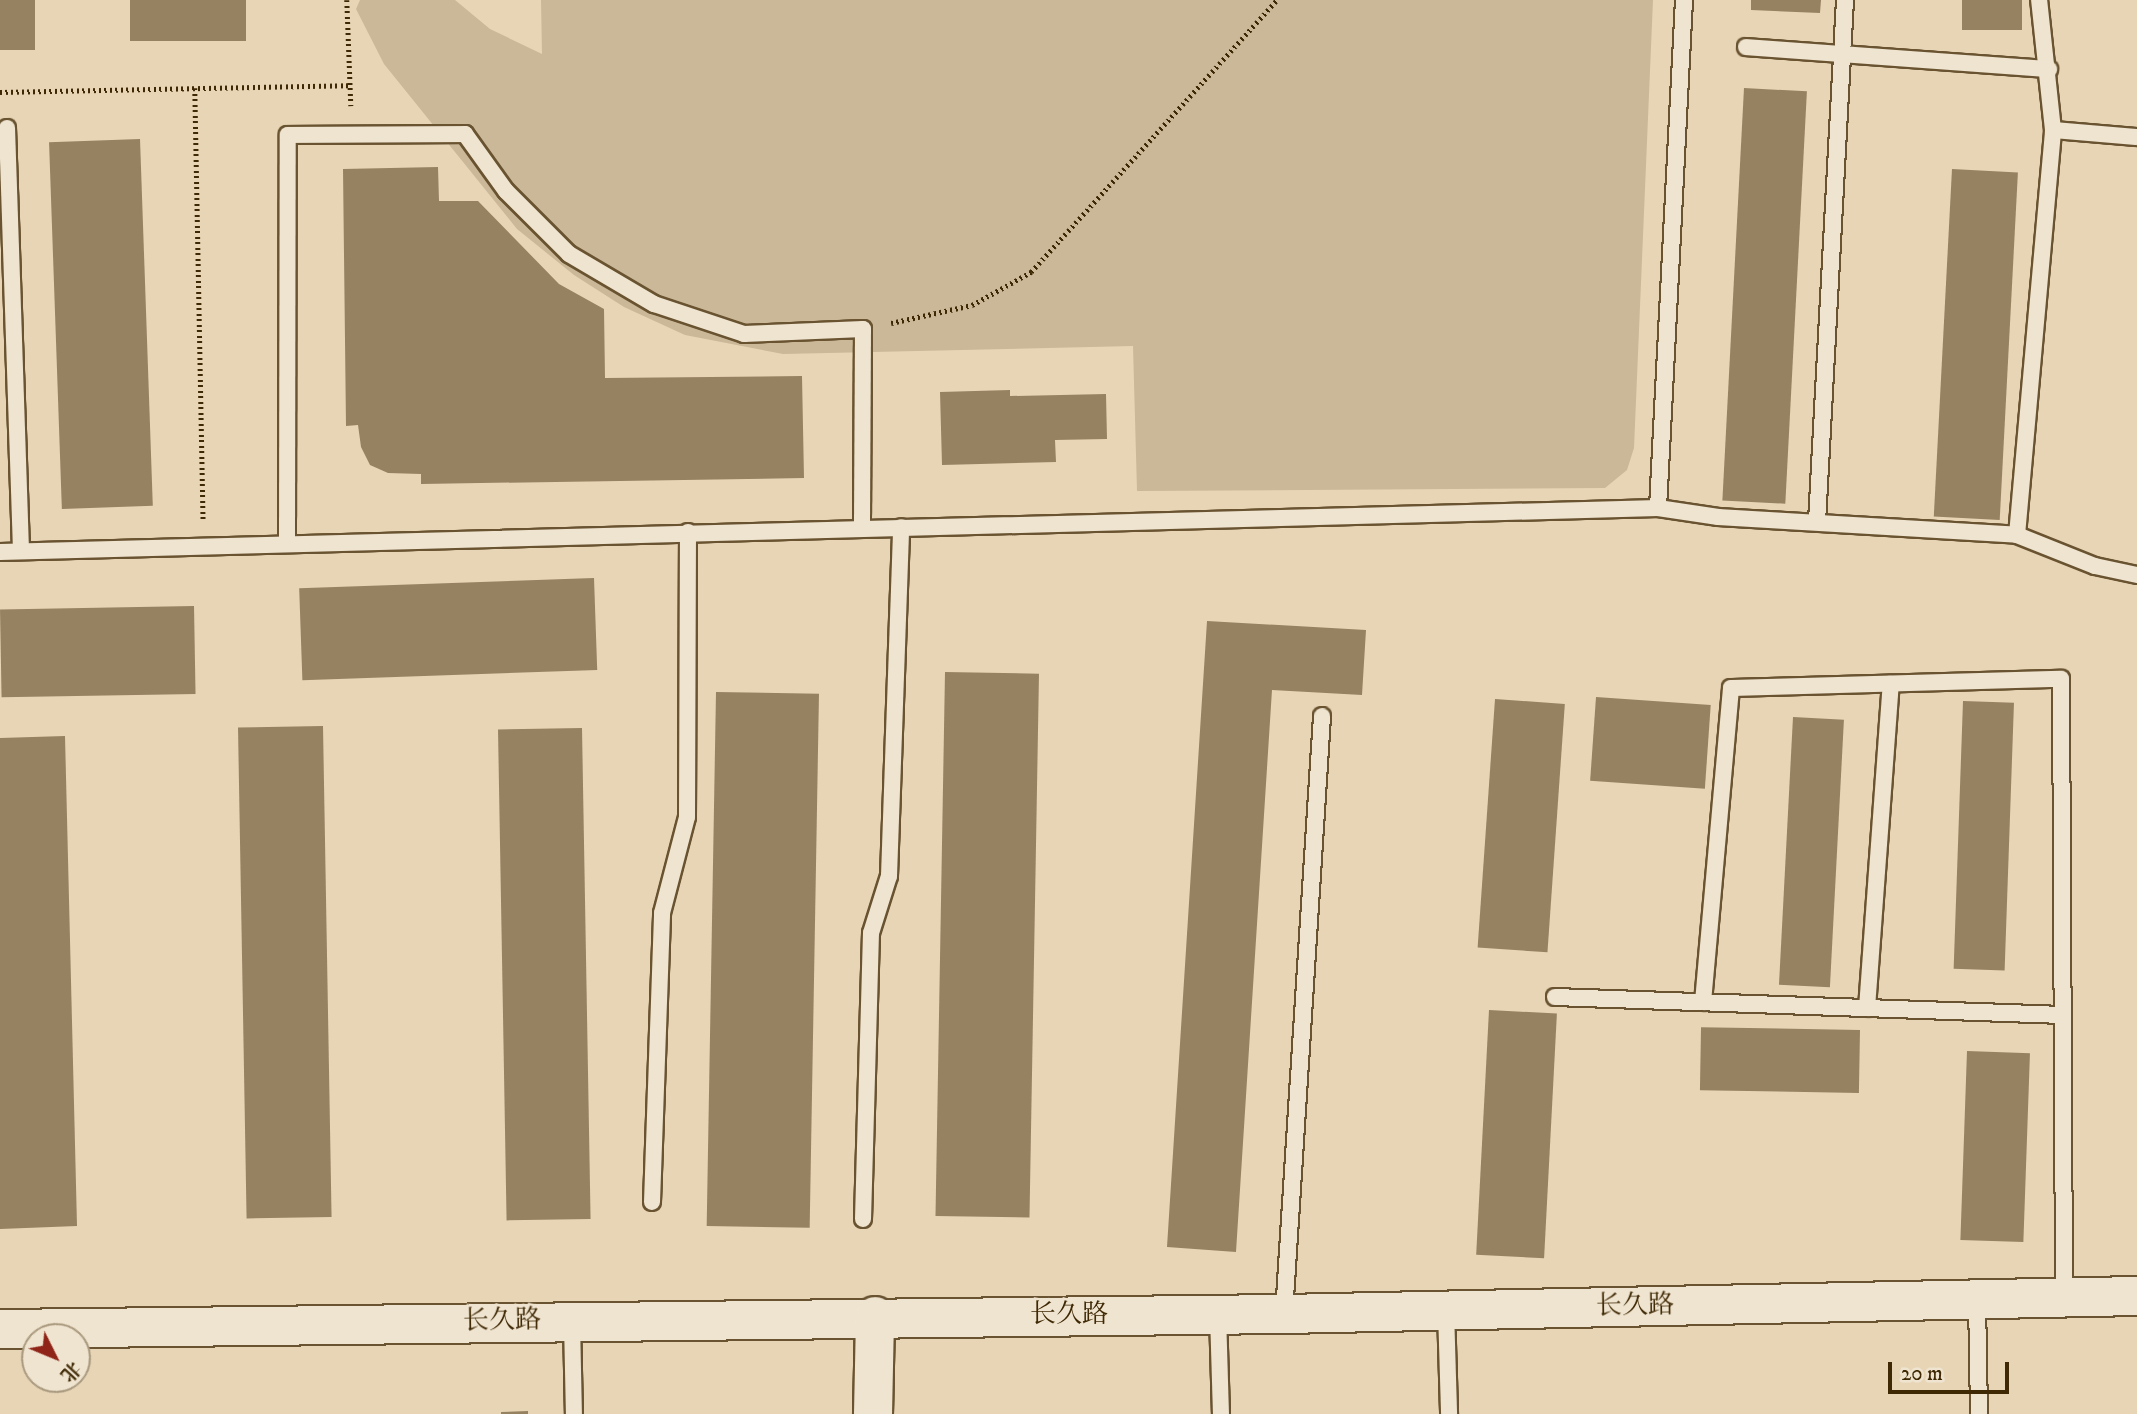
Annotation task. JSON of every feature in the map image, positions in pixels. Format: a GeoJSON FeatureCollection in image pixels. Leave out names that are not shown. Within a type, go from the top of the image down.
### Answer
{"type":"FeatureCollection","features":[{"type":"Feature","properties":{"kind":"street","name":"长久路"},"geometry":{"type":"LineString","coordinates":[[0,1328],[875,1316],[1284,1314],[2137,1296]]}},
{"type":"Feature","properties":{"kind":"street"},"geometry":{"type":"LineString","coordinates":[[873,1414],[875,1316]]}},
{"type":"Feature","properties":{"kind":"lane"},"geometry":{"type":"LineString","coordinates":[[1658,508],[1684,0]]}},
{"type":"Feature","properties":{"kind":"lane"},"geometry":{"type":"LineString","coordinates":[[1817,522],[1845,0]]}},
{"type":"Feature","properties":{"kind":"lane"},"geometry":{"type":"LineString","coordinates":[[2017,536],[2053,130],[2049,69],[2039,0]]}},
{"type":"Feature","properties":{"kind":"lane"},"geometry":{"type":"LineString","coordinates":[[1746,47],[2049,69]]}},
{"type":"Feature","properties":{"kind":"lane"},"geometry":{"type":"LineString","coordinates":[[7,128],[21,551]]}},
{"type":"Feature","properties":{"kind":"lane"},"geometry":{"type":"LineString","coordinates":[[2053,130],[2137,137]]}},
{"type":"Feature","properties":{"kind":"lane"},"geometry":{"type":"LineString","coordinates":[[287,542],[288,135],[465,134],[506,191],[569,254],[654,304],[744,334],[863,329],[862,528]]}},
{"type":"Feature","properties":{"kind":"lane"},"geometry":{"type":"LineString","coordinates":[[0,552],[287,542],[1658,508],[2017,536],[2095,566],[2137,575]]}},
{"type":"Feature","properties":{"kind":"lane"},"geometry":{"type":"LineString","coordinates":[[863,1219],[871,933],[889,876],[901,527]]}},
{"type":"Feature","properties":{"kind":"lane"},"geometry":{"type":"LineString","coordinates":[[652,1202],[662,913],[687,817],[688,532]]}},
{"type":"Feature","properties":{"kind":"lane"},"geometry":{"type":"LineString","coordinates":[[1703,1002],[1731,688],[2062,679],[2064,1297]]}},
{"type":"Feature","properties":{"kind":"lane"},"geometry":{"type":"LineString","coordinates":[[1867,1008],[1891,684]]}},
{"type":"Feature","properties":{"kind":"lane"},"geometry":{"type":"LineString","coordinates":[[1284,1314],[1322,716]]}},
{"type":"Feature","properties":{"kind":"lane"},"geometry":{"type":"LineString","coordinates":[[1555,997],[2063,1015]]}},
{"type":"Feature","properties":{"kind":"lane"},"geometry":{"type":"LineString","coordinates":[[1977,1299],[1979,1414]]}},
{"type":"Feature","properties":{"kind":"lane"},"geometry":{"type":"LineString","coordinates":[[1446,1310],[1449,1414]]}},
{"type":"Feature","properties":{"kind":"lane"},"geometry":{"type":"LineString","coordinates":[[1218,1314],[1221,1414]]}},
{"type":"Feature","properties":{"kind":"lane"},"geometry":{"type":"LineString","coordinates":[[572,1320],[574,1414]]}},
{"type":"Feature","properties":{"kind":"path"},"geometry":{"type":"LineString","coordinates":[[347,0],[352,135]]}},
{"type":"Feature","properties":{"kind":"path"},"geometry":{"type":"LineString","coordinates":[[863,329],[972,305],[1031,272],[1277,0]]}},
{"type":"Feature","properties":{"kind":"path"},"geometry":{"type":"LineString","coordinates":[[0,92],[350,85]]}},
{"type":"Feature","properties":{"kind":"path"},"geometry":{"type":"LineString","coordinates":[[195,88],[203,545]]}},
{"type":"Feature","properties":{"kind":"shaded area"},"geometry":{"type":"Polygon","coordinates":[[[360,0],[455,0],[490,29],[542,54],[541,0],[1653,0],[1634,448],[1627,470],[1605,488],[1137,491],[1133,346],[783,354],[685,335],[624,307],[574,275],[517,229],[384,64],[356,9],[360,0]]]}},
{"type":"Feature","properties":{"kind":"building"},"geometry":{"type":"Polygon","coordinates":[[[0,0],[35,0],[35,50],[0,50],[0,0]]]}},
{"type":"Feature","properties":{"kind":"building"},"geometry":{"type":"Polygon","coordinates":[[[130,0],[246,0],[246,41],[130,41],[130,0]]]}},
{"type":"Feature","properties":{"kind":"building"},"geometry":{"type":"Polygon","coordinates":[[[1751,0],[1821,0],[1820,13],[1751,10],[1751,0]]]}},
{"type":"Feature","properties":{"kind":"building"},"geometry":{"type":"Polygon","coordinates":[[[1962,0],[2022,0],[2022,30],[1962,30],[1962,0]]]}},
{"type":"Feature","properties":{"kind":"building"},"geometry":{"type":"Polygon","coordinates":[[[1744,88],[1807,91],[1785,504],[1722,500],[1744,88]]]}},
{"type":"Feature","properties":{"kind":"building"},"geometry":{"type":"Polygon","coordinates":[[[140,139],[153,506],[62,509],[49,142],[140,139]]]}},
{"type":"Feature","properties":{"kind":"building"},"geometry":{"type":"Polygon","coordinates":[[[438,167],[439,201],[478,201],[559,284],[604,309],[605,378],[802,376],[804,478],[421,484],[421,474],[388,473],[370,465],[361,447],[358,425],[346,426],[343,169],[438,167]]]}},
{"type":"Feature","properties":{"kind":"building"},"geometry":{"type":"Polygon","coordinates":[[[1952,169],[2018,172],[2000,520],[1934,517],[1952,169]]]}},
{"type":"Feature","properties":{"kind":"building"},"geometry":{"type":"Polygon","coordinates":[[[1010,390],[1010,396],[1106,394],[1107,439],[1055,440],[1056,462],[942,465],[940,392],[1010,390]]]}},
{"type":"Feature","properties":{"kind":"building"},"geometry":{"type":"Polygon","coordinates":[[[594,578],[597,670],[302,680],[299,588],[594,578]]]}},
{"type":"Feature","properties":{"kind":"building"},"geometry":{"type":"Polygon","coordinates":[[[194,606],[196,694],[2,697],[0,609],[194,606]]]}},
{"type":"Feature","properties":{"kind":"building"},"geometry":{"type":"Polygon","coordinates":[[[1207,621],[1366,630],[1362,695],[1272,690],[1236,1252],[1167,1247],[1207,621]]]}},
{"type":"Feature","properties":{"kind":"building"},"geometry":{"type":"Polygon","coordinates":[[[945,672],[1039,674],[1029,1218],[936,1216],[945,672]]]}},
{"type":"Feature","properties":{"kind":"building"},"geometry":{"type":"Polygon","coordinates":[[[716,692],[819,694],[810,1228],[707,1226],[716,692]]]}},
{"type":"Feature","properties":{"kind":"building"},"geometry":{"type":"Polygon","coordinates":[[[1596,697],[1711,705],[1705,789],[1590,781],[1596,697]]]}},
{"type":"Feature","properties":{"kind":"building"},"geometry":{"type":"Polygon","coordinates":[[[1495,699],[1565,704],[1547,952],[1478,947],[1495,699]]]}},
{"type":"Feature","properties":{"kind":"building"},"geometry":{"type":"Polygon","coordinates":[[[1963,701],[2014,703],[2005,971],[1954,969],[1963,701]]]}},
{"type":"Feature","properties":{"kind":"building"},"geometry":{"type":"Polygon","coordinates":[[[1793,717],[1844,720],[1830,987],[1779,985],[1793,717]]]}},
{"type":"Feature","properties":{"kind":"building"},"geometry":{"type":"Polygon","coordinates":[[[323,726],[332,1217],[247,1218],[238,727],[323,726]]]}},
{"type":"Feature","properties":{"kind":"building"},"geometry":{"type":"Polygon","coordinates":[[[582,728],[591,1219],[507,1220],[498,729],[582,728]]]}},
{"type":"Feature","properties":{"kind":"building"},"geometry":{"type":"Polygon","coordinates":[[[65,736],[77,1226],[0,1229],[0,738],[65,736]]]}},
{"type":"Feature","properties":{"kind":"building"},"geometry":{"type":"Polygon","coordinates":[[[1489,1010],[1557,1014],[1544,1258],[1476,1255],[1489,1010]]]}},
{"type":"Feature","properties":{"kind":"building"},"geometry":{"type":"Polygon","coordinates":[[[1701,1027],[1860,1030],[1859,1093],[1700,1090],[1701,1027]]]}},
{"type":"Feature","properties":{"kind":"building"},"geometry":{"type":"Polygon","coordinates":[[[1967,1051],[2030,1053],[2023,1242],[1960,1240],[1967,1051]]]}},
{"type":"Feature","properties":{"kind":"building"},"geometry":{"type":"Polygon","coordinates":[[[528,1411],[528,1414],[501,1414],[501,1412],[528,1411]]]}}]}
